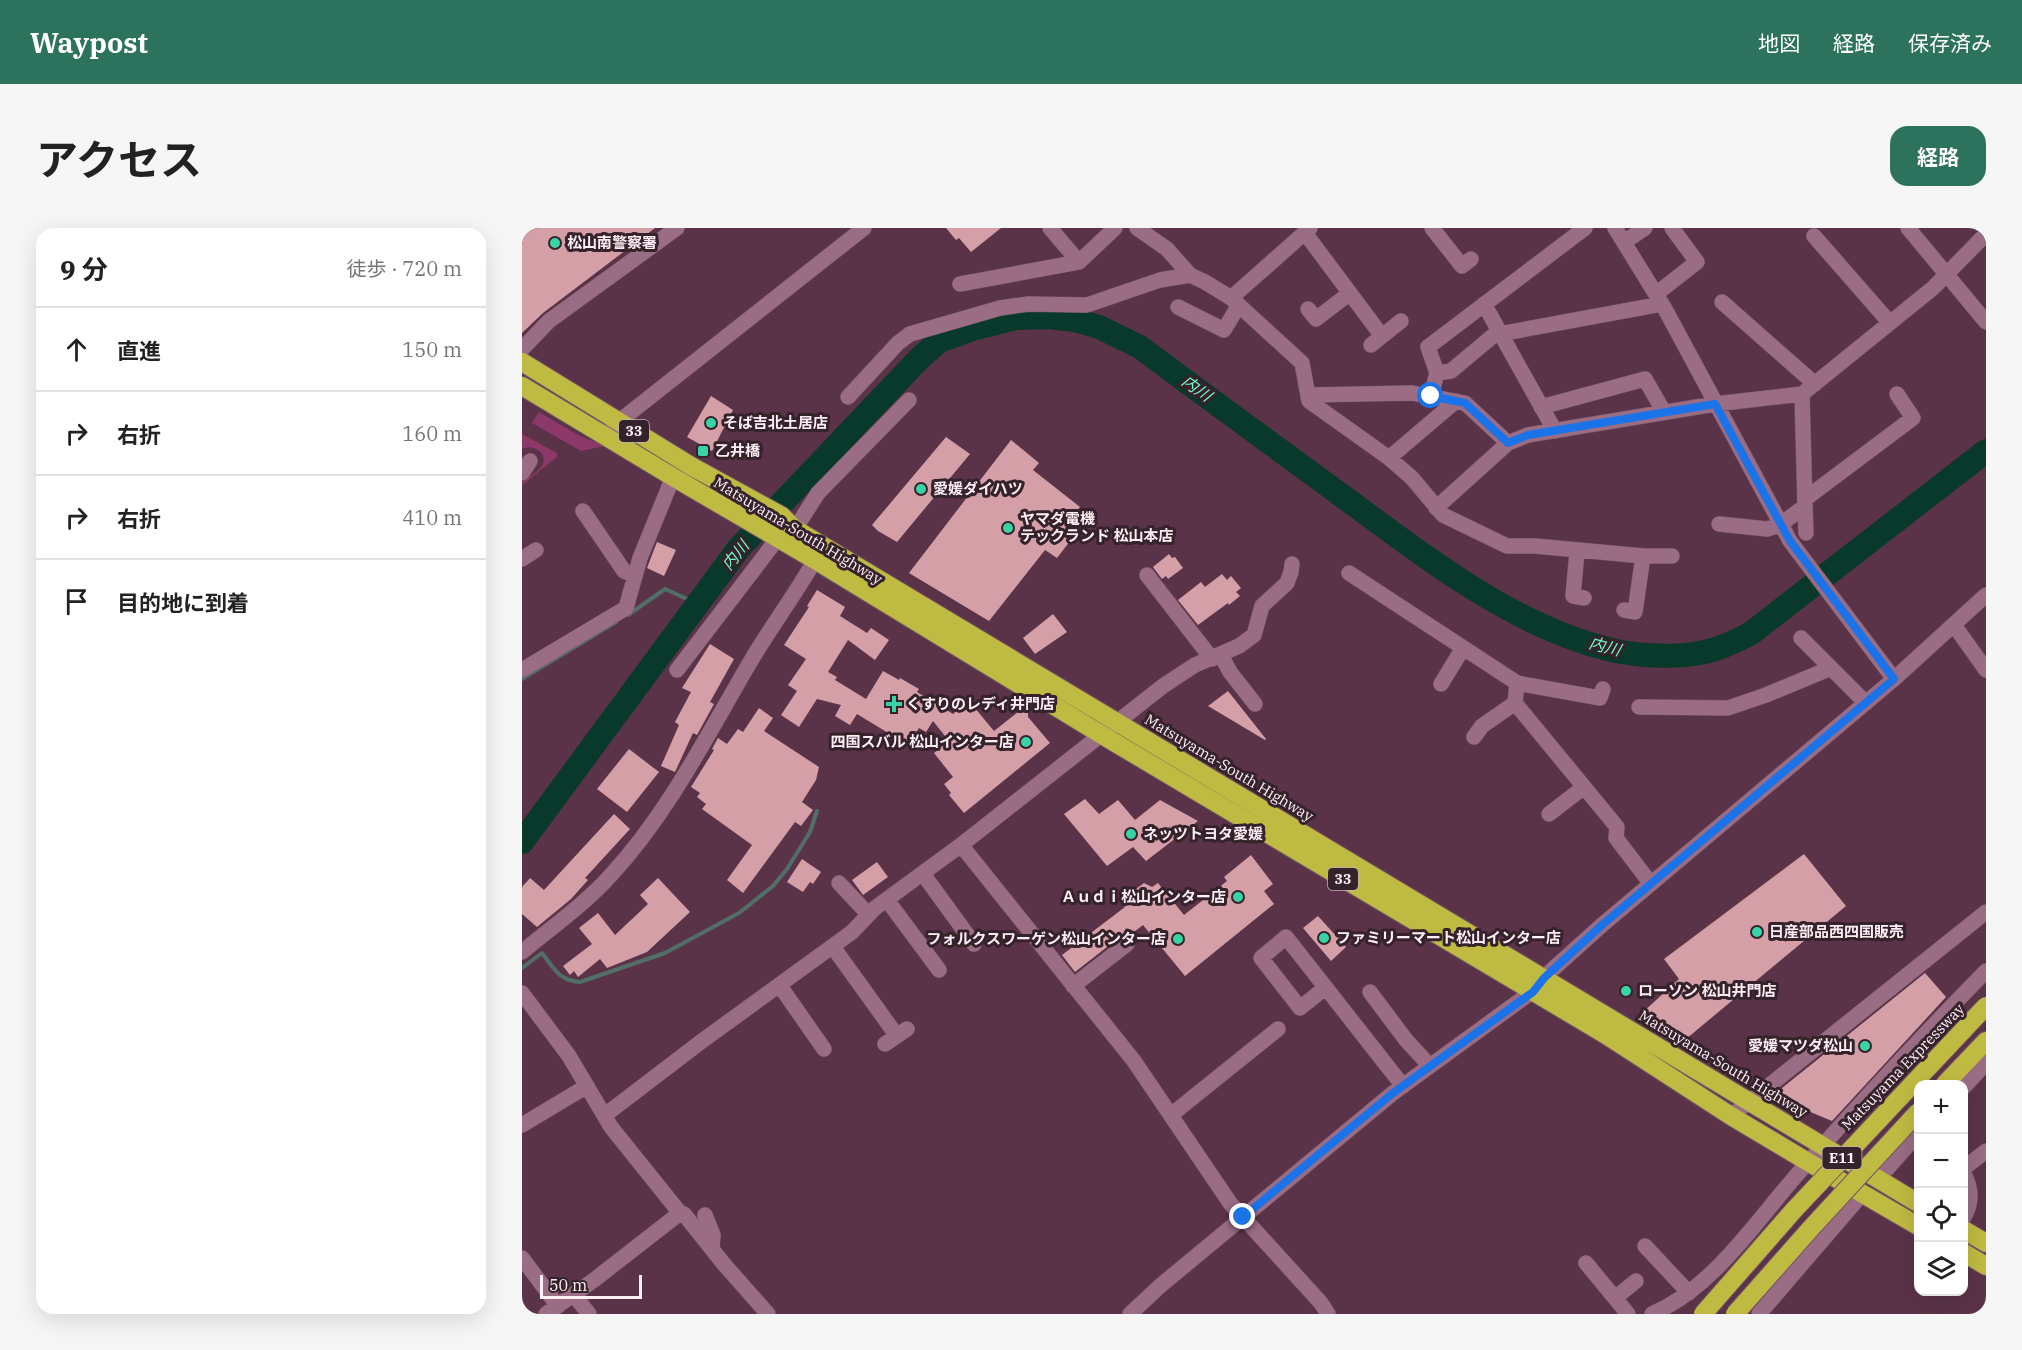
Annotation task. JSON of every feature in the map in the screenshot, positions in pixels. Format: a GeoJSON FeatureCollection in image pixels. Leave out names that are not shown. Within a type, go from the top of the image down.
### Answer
{"type":"FeatureCollection","features":[{"type":"Feature","properties":{"kind":"highway","name":"Matsuyama-South Highway"},"geometry":{"type":"LineString","coordinates":[[522,362],[788,523],[819,553],[1102,735],[1538,985],[1748,1100],[1914,1201]]}},
{"type":"Feature","properties":{"kind":"highway","name":"Matsuyama-South Highway"},"geometry":{"type":"LineString","coordinates":[[522,386],[772,535],[819,553],[1117,722],[1538,985],[1606,1035],[1731,1116],[1914,1224]]}},
{"type":"Feature","properties":{"kind":"highway","name":"Matsuyama Expressway"},"geometry":{"type":"LineString","coordinates":[[1703,1314],[1794,1210],[1986,1006]]}},
{"type":"Feature","properties":{"kind":"highway"},"geometry":{"type":"LineString","coordinates":[[1949,1080],[1986,1041]]}},
{"type":"Feature","properties":{"kind":"highway","name":"E11"},"geometry":{"type":"LineString","coordinates":[[1735,1314],[1914,1116]]}},
{"type":"Feature","properties":{"kind":"highway"},"geometry":{"type":"LineString","coordinates":[[1968,1232],[1986,1243]]}},
{"type":"Feature","properties":{"kind":"highway"},"geometry":{"type":"LineString","coordinates":[[1968,1255],[1986,1266]]}},
{"type":"Feature","properties":{"kind":"street"},"geometry":{"type":"LineString","coordinates":[[522,349],[549,321],[677,228]]}},
{"type":"Feature","properties":{"kind":"street"},"geometry":{"type":"LineString","coordinates":[[602,434],[864,228]]}},
{"type":"Feature","properties":{"kind":"street"},"geometry":{"type":"LineString","coordinates":[[1050,228],[1079,262]]}},
{"type":"Feature","properties":{"kind":"street"},"geometry":{"type":"LineString","coordinates":[[960,284],[1079,262],[1115,228]]}},
{"type":"Feature","properties":{"kind":"street"},"geometry":{"type":"LineString","coordinates":[[1137,228],[1167,249],[1190,275],[1235,302],[1302,363],[1309,401],[1389,458],[1412,478],[1443,515],[1506,546],[1672,556]]}},
{"type":"Feature","properties":{"kind":"street"},"geometry":{"type":"LineString","coordinates":[[1432,228],[1462,266],[1471,259]]}},
{"type":"Feature","properties":{"kind":"street"},"geometry":{"type":"LineString","coordinates":[[1559,228],[1568,241]]}},
{"type":"Feature","properties":{"kind":"street"},"geometry":{"type":"LineString","coordinates":[[1431,396],[1437,373],[1428,347],[1585,228]]}},
{"type":"Feature","properties":{"kind":"street"},"geometry":{"type":"LineString","coordinates":[[1615,228],[1659,299],[1780,525],[1894,679]]}},
{"type":"Feature","properties":{"kind":"street"},"geometry":{"type":"LineString","coordinates":[[1624,242],[1645,228]]}},
{"type":"Feature","properties":{"kind":"street"},"geometry":{"type":"LineString","coordinates":[[1437,373],[1451,371],[1494,335],[1659,299],[1697,262],[1672,228]]}},
{"type":"Feature","properties":{"kind":"street"},"geometry":{"type":"LineString","coordinates":[[1908,228],[1986,322]]}},
{"type":"Feature","properties":{"kind":"street"},"geometry":{"type":"LineString","coordinates":[[1178,307],[1224,330],[1235,302],[1307,230],[1350,293],[1377,340],[1401,321]]}},
{"type":"Feature","properties":{"kind":"street"},"geometry":{"type":"LineString","coordinates":[[1436,508],[1508,443],[1528,435],[1715,404],[1802,394],[1946,275],[1986,234]]}},
{"type":"Feature","properties":{"kind":"street"},"geometry":{"type":"LineString","coordinates":[[1816,246],[1851,270],[1890,323]]}},
{"type":"Feature","properties":{"kind":"street"},"geometry":{"type":"LineString","coordinates":[[848,397],[898,343],[910,334],[1000,308],[1028,304],[1087,305],[1151,282],[1190,275]]}},
{"type":"Feature","properties":{"kind":"street"},"geometry":{"type":"LineString","coordinates":[[1308,309],[1316,319],[1350,293]]}},
{"type":"Feature","properties":{"kind":"street"},"geometry":{"type":"LineString","coordinates":[[1722,302],[1815,384]]}},
{"type":"Feature","properties":{"kind":"street"},"geometry":{"type":"LineString","coordinates":[[1484,304],[1554,431]]}},
{"type":"Feature","properties":{"kind":"street"},"geometry":{"type":"LineString","coordinates":[[1541,407],[1645,379],[1664,412]]}},
{"type":"Feature","properties":{"kind":"street"},"geometry":{"type":"LineString","coordinates":[[1308,395],[1412,393],[1465,403],[1508,443]]}},
{"type":"Feature","properties":{"kind":"street"},"geometry":{"type":"LineString","coordinates":[[1802,394],[1806,533]]}},
{"type":"Feature","properties":{"kind":"street"},"geometry":{"type":"LineString","coordinates":[[1719,524],[1767,529],[1780,525],[1805,502],[1913,417],[1897,394]]}},
{"type":"Feature","properties":{"kind":"street"},"geometry":{"type":"LineString","coordinates":[[788,523],[909,400]]}},
{"type":"Feature","properties":{"kind":"street"},"geometry":{"type":"LineString","coordinates":[[1389,458],[1456,401]]}},
{"type":"Feature","properties":{"kind":"street"},"geometry":{"type":"LineString","coordinates":[[522,670],[626,608],[640,558],[673,477]]}},
{"type":"Feature","properties":{"kind":"street"},"geometry":{"type":"LineString","coordinates":[[583,511],[624,571],[635,576]]}},
{"type":"Feature","properties":{"kind":"street"},"geometry":{"type":"LineString","coordinates":[[677,670],[772,535]]}},
{"type":"Feature","properties":{"kind":"street"},"geometry":{"type":"LineString","coordinates":[[522,559],[536,550]]}},
{"type":"Feature","properties":{"kind":"street"},"geometry":{"type":"LineString","coordinates":[[1576,552],[1573,596],[1584,598]]}},
{"type":"Feature","properties":{"kind":"street"},"geometry":{"type":"LineString","coordinates":[[522,952],[594,892],[612,874],[661,812],[680,786],[753,658],[819,553]]}},
{"type":"Feature","properties":{"kind":"street"},"geometry":{"type":"LineString","coordinates":[[1624,610],[1635,612],[1643,556]]}},
{"type":"Feature","properties":{"kind":"street"},"geometry":{"type":"LineString","coordinates":[[605,1115],[852,932],[868,914],[962,845],[1163,686],[1195,666],[1239,646],[1254,635],[1262,606],[1287,583],[1292,572],[1292,564]]}},
{"type":"Feature","properties":{"kind":"street"},"geometry":{"type":"LineString","coordinates":[[1349,573],[1516,683],[1600,698],[1603,689]]}},
{"type":"Feature","properties":{"kind":"street"},"geometry":{"type":"LineString","coordinates":[[1147,575],[1255,704]]}},
{"type":"Feature","properties":{"kind":"street"},"geometry":{"type":"LineString","coordinates":[[1130,1314],[1243,1217],[1403,1086],[1538,985],[1651,884],[1894,679],[1986,595]]}},
{"type":"Feature","properties":{"kind":"street"},"geometry":{"type":"LineString","coordinates":[[1954,624],[1986,670]]}},
{"type":"Feature","properties":{"kind":"street"},"geometry":{"type":"LineString","coordinates":[[1801,638],[1866,703]]}},
{"type":"Feature","properties":{"kind":"street"},"geometry":{"type":"LineString","coordinates":[[1441,684],[1463,648]]}},
{"type":"Feature","properties":{"kind":"street"},"geometry":{"type":"LineString","coordinates":[[1639,706],[1728,708],[1831,668]]}},
{"type":"Feature","properties":{"kind":"street"},"geometry":{"type":"LineString","coordinates":[[1516,683],[1515,703],[1617,827],[1616,838],[1651,884]]}},
{"type":"Feature","properties":{"kind":"street"},"geometry":{"type":"LineString","coordinates":[[1474,737],[1482,726],[1515,703]]}},
{"type":"Feature","properties":{"kind":"street"},"geometry":{"type":"LineString","coordinates":[[1549,814],[1584,787]]}},
{"type":"Feature","properties":{"kind":"street"},"geometry":{"type":"LineString","coordinates":[[962,845],[1134,1060],[1217,1186],[1321,1303],[1328,1314]]}},
{"type":"Feature","properties":{"kind":"street"},"geometry":{"type":"LineString","coordinates":[[923,874],[974,944]]}},
{"type":"Feature","properties":{"kind":"street"},"geometry":{"type":"LineString","coordinates":[[839,883],[868,914]]}},
{"type":"Feature","properties":{"kind":"street"},"geometry":{"type":"LineString","coordinates":[[887,900],[939,970]]}},
{"type":"Feature","properties":{"kind":"street"},"geometry":{"type":"LineString","coordinates":[[1731,1116],[1748,1100],[1986,912]]}},
{"type":"Feature","properties":{"kind":"street"},"geometry":{"type":"LineString","coordinates":[[1325,988],[1300,1008],[1261,958],[1286,938],[1403,1086]]}},
{"type":"Feature","properties":{"kind":"street"},"geometry":{"type":"LineString","coordinates":[[1073,986],[1127,944]]}},
{"type":"Feature","properties":{"kind":"street"},"geometry":{"type":"LineString","coordinates":[[833,946],[897,1037]]}},
{"type":"Feature","properties":{"kind":"street"},"geometry":{"type":"LineString","coordinates":[[1652,1314],[1674,1310],[1689,1293],[1700,1285],[1822,1146],[1931,1027],[1986,971]]}},
{"type":"Feature","properties":{"kind":"street"},"geometry":{"type":"LineString","coordinates":[[780,986],[824,1049]]}},
{"type":"Feature","properties":{"kind":"street"},"geometry":{"type":"LineString","coordinates":[[1370,992],[1406,1040],[1430,1066]]}},
{"type":"Feature","properties":{"kind":"street"},"geometry":{"type":"LineString","coordinates":[[522,993],[569,1056],[611,1127],[680,1213],[684,1214],[768,1314]]}},
{"type":"Feature","properties":{"kind":"street"},"geometry":{"type":"LineString","coordinates":[[1171,1115],[1278,1029]]}},
{"type":"Feature","properties":{"kind":"street"},"geometry":{"type":"LineString","coordinates":[[1968,1082],[1986,1062]]}},
{"type":"Feature","properties":{"kind":"street"},"geometry":{"type":"LineString","coordinates":[[522,1125],[587,1086]]}},
{"type":"Feature","properties":{"kind":"street"},"geometry":{"type":"LineString","coordinates":[[1887,1169],[1914,1139]]}},
{"type":"Feature","properties":{"kind":"street"},"geometry":{"type":"LineString","coordinates":[[1968,1165],[1986,1151]]}},
{"type":"Feature","properties":{"kind":"street"},"geometry":{"type":"LineString","coordinates":[[1968,1187],[1970,1193],[1968,1210]]}},
{"type":"Feature","properties":{"kind":"street"},"geometry":{"type":"LineString","coordinates":[[1759,1314],[1856,1201]]}},
{"type":"Feature","properties":{"kind":"street"},"geometry":{"type":"LineString","coordinates":[[522,1258],[552,1310],[680,1213]]}},
{"type":"Feature","properties":{"kind":"street"},"geometry":{"type":"LineString","coordinates":[[705,1215],[713,1234],[712,1249]]}},
{"type":"Feature","properties":{"kind":"street"},"geometry":{"type":"LineString","coordinates":[[1645,1246],[1689,1293]]}},
{"type":"Feature","properties":{"kind":"street"},"geometry":{"type":"LineString","coordinates":[[1586,1263],[1628,1314]]}},
{"type":"Feature","properties":{"kind":"street"},"geometry":{"type":"LineString","coordinates":[[1615,1298],[1636,1281]]}},
{"type":"Feature","properties":{"kind":"street"},"geometry":{"type":"LineString","coordinates":[[574,1295],[589,1314]]}},
{"type":"Feature","properties":{"kind":"shaded area"},"geometry":{"type":"Polygon","coordinates":[[[539,412],[580,436],[605,446],[581,451],[532,423],[539,412]]]}},
{"type":"Feature","properties":{"kind":"shaded area"},"geometry":{"type":"Polygon","coordinates":[[[522,434],[557,453],[557,457],[522,485],[522,482],[540,468],[544,461],[541,453],[535,448],[522,449],[522,434]]]}},
{"type":"Feature","properties":{"kind":"shaded area"},"geometry":{"type":"Polygon","coordinates":[[[636,437],[783,527],[788,534],[671,466],[636,437]]]}},
{"type":"Feature","properties":{"kind":"building"},"geometry":{"type":"Polygon","coordinates":[[[522,228],[655,228],[543,313],[522,333],[522,228]]]}},
{"type":"Feature","properties":{"kind":"building"},"geometry":{"type":"Polygon","coordinates":[[[946,228],[1001,228],[971,252],[946,228]]]}},
{"type":"Feature","properties":{"kind":"building","name":"そば吉北土居店"},"geometry":{"type":"Polygon","coordinates":[[[711,396],[733,410],[712,451],[687,437],[711,396]]]}},
{"type":"Feature","properties":{"kind":"building","name":"愛媛ダイハツ"},"geometry":{"type":"Polygon","coordinates":[[[946,437],[970,454],[897,542],[878,531],[872,525],[946,437]]]}},
{"type":"Feature","properties":{"kind":"building","name":"ヤマダ電機 テックランド 松山本店"},"geometry":{"type":"Polygon","coordinates":[[[1011,440],[1039,463],[1033,470],[1080,507],[1067,523],[1077,532],[1057,558],[1045,550],[989,621],[909,573],[1011,440]]]}},
{"type":"Feature","properties":{"kind":"building"},"geometry":{"type":"Polygon","coordinates":[[[657,542],[676,550],[664,576],[647,568],[657,542]]]}},
{"type":"Feature","properties":{"kind":"building"},"geometry":{"type":"Polygon","coordinates":[[[1169,554],[1172,558],[1175,557],[1183,568],[1168,579],[1166,576],[1162,579],[1153,567],[1169,554]]]}},
{"type":"Feature","properties":{"kind":"building"},"geometry":{"type":"Polygon","coordinates":[[[1222,574],[1227,580],[1231,576],[1241,588],[1236,592],[1240,596],[1198,625],[1178,600],[1201,582],[1205,587],[1222,574]]]}},
{"type":"Feature","properties":{"kind":"building"},"geometry":{"type":"Polygon","coordinates":[[[817,590],[845,607],[840,616],[867,633],[871,628],[889,640],[875,660],[848,640],[828,672],[837,677],[835,680],[866,699],[883,671],[919,689],[917,692],[953,714],[969,701],[994,731],[1018,712],[1028,713],[1028,717],[1050,743],[964,813],[949,795],[951,793],[944,784],[953,777],[934,753],[949,741],[933,721],[926,732],[919,728],[908,745],[857,714],[850,725],[835,716],[841,705],[817,699],[799,727],[781,715],[797,691],[788,685],[806,659],[784,645],[809,607],[807,606],[817,590]]]}},
{"type":"Feature","properties":{"kind":"building"},"geometry":{"type":"Polygon","coordinates":[[[1053,614],[1067,632],[1035,654],[1023,638],[1053,614]]]}},
{"type":"Feature","properties":{"kind":"building"},"geometry":{"type":"Polygon","coordinates":[[[710,644],[734,659],[710,702],[714,704],[697,735],[693,733],[675,772],[661,766],[679,725],[675,722],[691,692],[682,688],[710,644]]]}},
{"type":"Feature","properties":{"kind":"building"},"geometry":{"type":"Polygon","coordinates":[[[1228,691],[1266,739],[1265,740],[1208,706],[1228,691]]]}},
{"type":"Feature","properties":{"kind":"building"},"geometry":{"type":"Polygon","coordinates":[[[759,708],[773,718],[764,731],[819,767],[816,780],[802,802],[813,810],[801,826],[795,822],[743,893],[727,880],[752,845],[702,809],[706,804],[697,797],[700,793],[691,787],[714,750],[712,749],[718,738],[727,744],[738,729],[743,732],[759,708]]]}},
{"type":"Feature","properties":{"kind":"building"},"geometry":{"type":"Polygon","coordinates":[[[629,749],[659,772],[627,812],[597,789],[629,749]]]}},
{"type":"Feature","properties":{"kind":"building","name":"ネッツトヨタ愛媛"},"geometry":{"type":"Polygon","coordinates":[[[1085,799],[1099,814],[1118,800],[1135,820],[1160,800],[1198,821],[1146,861],[1133,847],[1107,866],[1064,814],[1085,799]]]}},
{"type":"Feature","properties":{"kind":"building"},"geometry":{"type":"Polygon","coordinates":[[[614,814],[630,829],[585,878],[588,880],[571,899],[537,927],[522,914],[522,887],[530,878],[544,890],[614,814]]]}},
{"type":"Feature","properties":{"kind":"building","name":"日産部品西四国販売"},"geometry":{"type":"Polygon","coordinates":[[[1804,854],[1846,906],[1686,1039],[1642,1013],[1679,979],[1664,959],[1804,854]]]}},
{"type":"Feature","properties":{"kind":"building"},"geometry":{"type":"Polygon","coordinates":[[[1251,855],[1273,884],[1264,891],[1274,904],[1185,976],[1143,925],[1130,935],[1121,936],[1075,972],[1062,955],[1125,907],[1120,901],[1144,883],[1152,887],[1158,883],[1184,915],[1227,881],[1224,877],[1251,855]]]}},
{"type":"Feature","properties":{"kind":"building"},"geometry":{"type":"Polygon","coordinates":[[[802,859],[821,872],[813,884],[810,882],[803,892],[787,882],[802,859]]]}},
{"type":"Feature","properties":{"kind":"building"},"geometry":{"type":"Polygon","coordinates":[[[877,862],[888,877],[863,895],[852,880],[877,862]]]}},
{"type":"Feature","properties":{"kind":"building"},"geometry":{"type":"Polygon","coordinates":[[[658,878],[690,912],[647,952],[607,968],[600,959],[578,977],[574,971],[570,975],[563,966],[592,944],[579,928],[598,913],[615,935],[648,904],[640,895],[658,878]]]}},
{"type":"Feature","properties":{"kind":"building","name":"ファミリーマート松山インター店"},"geometry":{"type":"Polygon","coordinates":[[[1318,916],[1346,947],[1331,961],[1303,928],[1318,916]]]}},
{"type":"Feature","properties":{"kind":"building","name":"愛媛マツダ松山"},"geometry":{"type":"Polygon","coordinates":[[[1925,973],[1946,997],[1832,1121],[1772,1096],[1925,973]]]}},
{"type":"Feature","properties":{"kind":"waterway","name":"内川"},"geometry":{"type":"LineString","coordinates":[[522,842],[739,548],[918,360],[939,341],[976,328],[1017,318],[1048,317],[1075,320],[1099,327],[1140,347],[1409,545],[1476,590],[1547,628],[1584,642],[1632,654],[1669,656],[1705,652],[1750,634],[1986,451]]}},
{"type":"Feature","properties":{"kind":"waterway"},"geometry":{"type":"LineString","coordinates":[[628,615],[665,589],[698,604]]}},
{"type":"Feature","properties":{"kind":"waterway"},"geometry":{"type":"LineString","coordinates":[[522,679],[616,622]]}},
{"type":"Feature","properties":{"kind":"waterway"},"geometry":{"type":"LineString","coordinates":[[522,968],[542,953],[562,976],[580,982],[665,953],[739,913],[773,886],[787,869],[810,832],[817,811]]}},
{"type":"Feature","properties":{"kind":"place","name":"松山南警察署"},"geometry":{"type":"Point","coordinates":[555,243]}},
{"type":"Feature","properties":{"kind":"place","name":"そば吉北土居店"},"geometry":{"type":"Point","coordinates":[711,423]}},
{"type":"Feature","properties":{"kind":"place","name":"乙井橋"},"geometry":{"type":"Point","coordinates":[703,451]}},
{"type":"Feature","properties":{"kind":"place","name":"愛媛ダイハツ"},"geometry":{"type":"Point","coordinates":[921,489]}},
{"type":"Feature","properties":{"kind":"place","name":"ヤマダ電機 テックランド 松山本店"},"geometry":{"type":"Point","coordinates":[1008,528]}},
{"type":"Feature","properties":{"kind":"place","name":"くすりのレディ井門店"},"geometry":{"type":"Point","coordinates":[894,704]}},
{"type":"Feature","properties":{"kind":"place","name":"四国スバル 松山インター店"},"geometry":{"type":"Point","coordinates":[1026,742]}},
{"type":"Feature","properties":{"kind":"place","name":"ネッツトヨタ愛媛"},"geometry":{"type":"Point","coordinates":[1131,834]}},
{"type":"Feature","properties":{"kind":"place","name":"Ａｕｄｉ松山インター店"},"geometry":{"type":"Point","coordinates":[1238,897]}},
{"type":"Feature","properties":{"kind":"place","name":"日産部品西四国販売"},"geometry":{"type":"Point","coordinates":[1757,932]}},
{"type":"Feature","properties":{"kind":"place","name":"ファミリーマート松山インター店"},"geometry":{"type":"Point","coordinates":[1324,938]}},
{"type":"Feature","properties":{"kind":"place","name":"フォルクスワーゲン松山インター店"},"geometry":{"type":"Point","coordinates":[1178,939]}},
{"type":"Feature","properties":{"kind":"place","name":"ローソン 松山井門店"},"geometry":{"type":"Point","coordinates":[1626,991]}},
{"type":"Feature","properties":{"kind":"place","name":"愛媛マツダ松山"},"geometry":{"type":"Point","coordinates":[1865,1046]}},
{"type":"Feature","properties":{"kind":"route"},"geometry":{"type":"LineString","coordinates":[[1243,1217],[1393,1093],[1533,992],[1544,978],[1602,925],[1894,679],[1790,541],[1715,404],[1528,435],[1508,443],[1465,403],[1431,396]]}}]}
